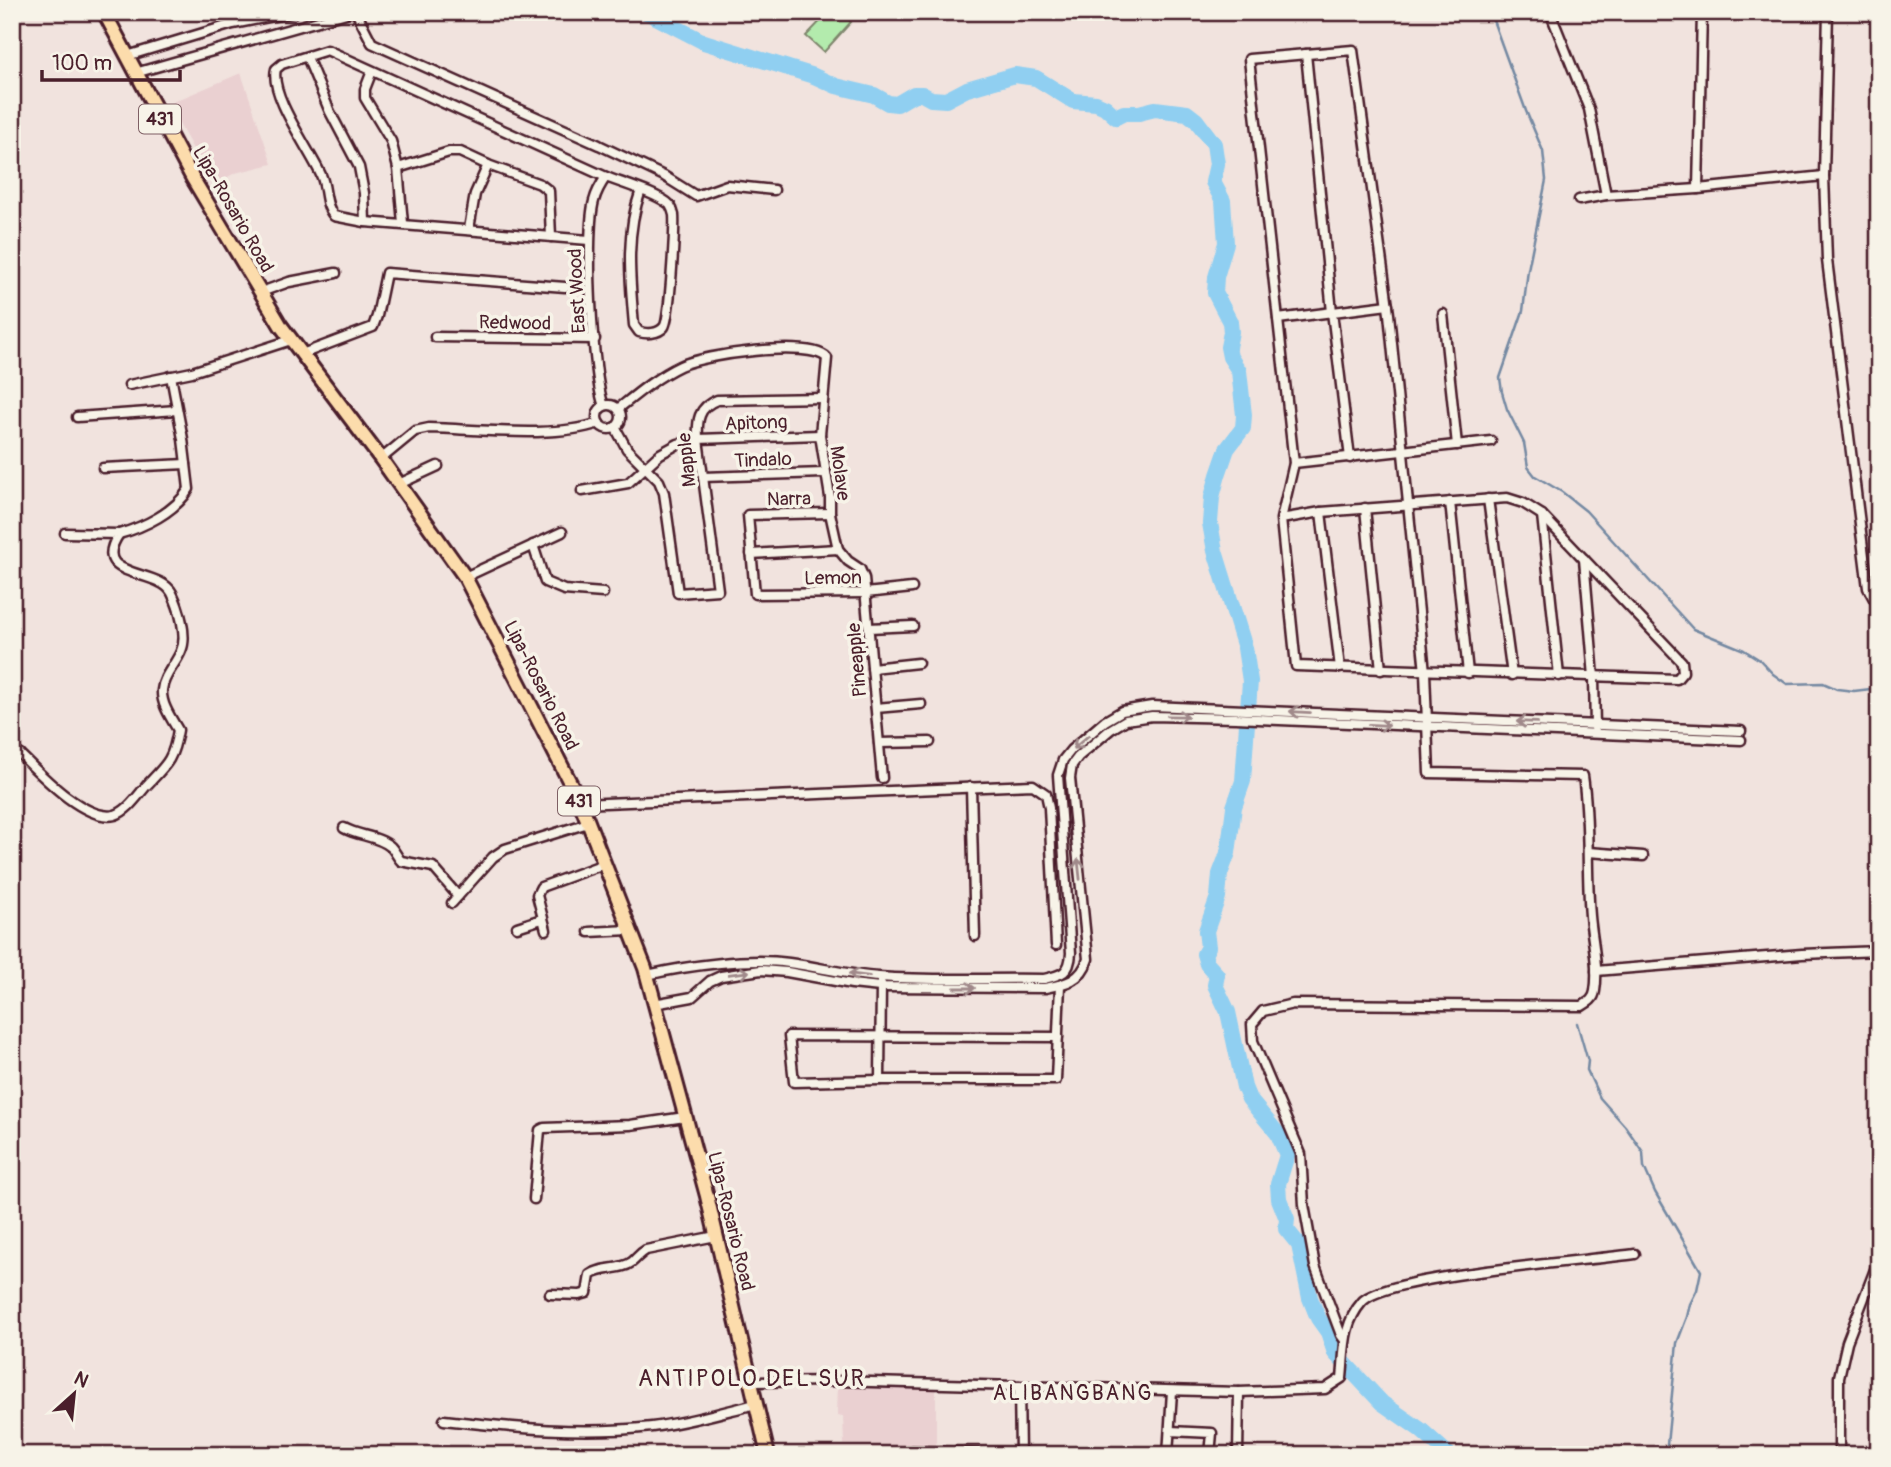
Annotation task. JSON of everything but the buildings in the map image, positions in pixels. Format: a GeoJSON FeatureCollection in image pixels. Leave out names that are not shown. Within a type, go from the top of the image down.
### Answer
{"type":"FeatureCollection","features":[{"type":"Feature","properties":{"kind":"main road","name":"Lipa-Rosario Road"},"geometry":{"type":"LineString","coordinates":[[104,12],[193,179],[261,292],[302,354],[465,576],[581,804],[646,975],[716,1236],[768,1455]]}},
{"type":"Feature","properties":{"kind":"street"},"geometry":{"type":"LineString","coordinates":[[127,56],[233,24],[295,12]]}},
{"type":"Feature","properties":{"kind":"street"},"geometry":{"type":"LineString","coordinates":[[135,73],[350,12]]}},
{"type":"Feature","properties":{"kind":"street"},"geometry":{"type":"LineString","coordinates":[[356,12],[372,43],[599,145],[664,176],[696,196],[727,185],[774,190]]}},
{"type":"Feature","properties":{"kind":"street"},"geometry":{"type":"LineString","coordinates":[[1550,12],[1589,109],[1606,195]]}},
{"type":"Feature","properties":{"kind":"street"},"geometry":{"type":"LineString","coordinates":[[1698,189],[1702,12]]}},
{"type":"Feature","properties":{"kind":"street"},"geometry":{"type":"LineString","coordinates":[[1828,12],[1824,176],[1827,260],[1868,588],[1879,604]]}},
{"type":"Feature","properties":{"kind":"street"},"geometry":{"type":"LineString","coordinates":[[262,19],[267,35]]}},
{"type":"Feature","properties":{"kind":"street"},"geometry":{"type":"LineString","coordinates":[[589,240],[338,218],[331,214],[322,177],[299,138],[274,73],[279,66],[327,50],[606,177],[641,190],[670,205],[674,216],[667,319],[663,328],[657,332],[639,332],[634,325],[629,261],[633,212],[641,190]]}},
{"type":"Feature","properties":{"kind":"street"},"geometry":{"type":"LineString","coordinates":[[1281,519],[1321,512],[1365,508],[1408,505],[1450,502],[1488,499],[1507,498],[1523,503],[1542,515],[1682,662],[1683,672],[1677,679],[1425,672],[1296,666],[1281,519],[1294,463],[1249,59],[1353,50],[1388,305],[1403,452],[1408,505],[1425,672],[1429,773],[1583,776],[1587,803],[1590,914],[1596,971],[1595,993],[1591,1001],[1582,1006],[1293,1004],[1263,1011],[1252,1024],[1253,1041],[1301,1154],[1304,1205],[1315,1266],[1340,1335],[1344,1339]]}},
{"type":"Feature","properties":{"kind":"street"},"geometry":{"type":"LineString","coordinates":[[1306,54],[1350,458]]}},
{"type":"Feature","properties":{"kind":"street"},"geometry":{"type":"LineString","coordinates":[[307,57],[330,112],[359,167],[364,193],[365,222]]}},
{"type":"Feature","properties":{"kind":"street"},"geometry":{"type":"LineString","coordinates":[[372,71],[365,89],[365,98],[391,141],[398,168],[403,223]]}},
{"type":"Feature","properties":{"kind":"street"},"geometry":{"type":"LineString","coordinates":[[398,168],[449,152],[460,152],[546,188],[550,194],[551,237]]}},
{"type":"Feature","properties":{"kind":"street"},"geometry":{"type":"LineString","coordinates":[[469,229],[475,194],[488,165]]}},
{"type":"Feature","properties":{"kind":"street"},"geometry":{"type":"LineString","coordinates":[[1579,200],[1606,195],[1824,176]]}},
{"type":"Feature","properties":{"kind":"street","name":"East Wood"},"geometry":{"type":"LineString","coordinates":[[604,406],[600,396],[589,240],[594,201],[606,177]]}},
{"type":"Feature","properties":{"kind":"street"},"geometry":{"type":"LineString","coordinates":[[261,292],[289,282],[336,273]]}},
{"type":"Feature","properties":{"kind":"street"},"geometry":{"type":"LineString","coordinates":[[302,354],[373,327],[387,273],[565,287]]}},
{"type":"Feature","properties":{"kind":"street"},"geometry":{"type":"LineString","coordinates":[[1278,319],[1388,305]]}},
{"type":"Feature","properties":{"kind":"street"},"geometry":{"type":"LineString","coordinates":[[1443,314],[1457,445]]}},
{"type":"Feature","properties":{"kind":"street","name":"Redwood"},"geometry":{"type":"LineString","coordinates":[[435,337],[595,339]]}},
{"type":"Feature","properties":{"kind":"street"},"geometry":{"type":"LineString","coordinates":[[129,385],[192,372],[292,340]]}},
{"type":"Feature","properties":{"kind":"street","name":"Molave"},"geometry":{"type":"LineString","coordinates":[[618,409],[658,378],[682,365],[712,356],[809,349],[823,354],[827,358],[820,435],[830,513],[838,549]]}},
{"type":"Feature","properties":{"kind":"street"},"geometry":{"type":"LineString","coordinates":[[65,533],[119,534],[144,526],[185,496],[189,485],[171,376]]}},
{"type":"Feature","properties":{"kind":"street","name":"Mapple"},"geometry":{"type":"LineString","coordinates":[[645,467],[659,481],[664,494],[678,593],[718,590],[698,439],[697,425],[701,412],[708,403],[717,400],[823,398]]}},
{"type":"Feature","properties":{"kind":"street"},"geometry":{"type":"LineString","coordinates":[[381,459],[415,431],[429,428],[559,431],[582,429],[599,423],[609,428],[614,427],[621,419],[618,409],[604,406],[598,413],[599,423]]}},
{"type":"Feature","properties":{"kind":"street"},"geometry":{"type":"LineString","coordinates":[[77,417],[177,410]]}},
{"type":"Feature","properties":{"kind":"street"},"geometry":{"type":"LineString","coordinates":[[614,427],[627,449],[645,467]]}},
{"type":"Feature","properties":{"kind":"street","name":"Apitong"},"geometry":{"type":"LineString","coordinates":[[582,491],[628,483],[645,467],[678,444],[698,439],[820,435]]}},
{"type":"Feature","properties":{"kind":"street"},"geometry":{"type":"LineString","coordinates":[[1294,463],[1491,441]]}},
{"type":"Feature","properties":{"kind":"street"},"geometry":{"type":"LineString","coordinates":[[103,468],[186,464]]}},
{"type":"Feature","properties":{"kind":"street"},"geometry":{"type":"LineString","coordinates":[[399,484],[438,466]]}},
{"type":"Feature","properties":{"kind":"street","name":"Tindalo"},"geometry":{"type":"LineString","coordinates":[[703,477],[824,472]]}},
{"type":"Feature","properties":{"kind":"street"},"geometry":{"type":"LineString","coordinates":[[1488,499],[1512,674]]}},
{"type":"Feature","properties":{"kind":"street"},"geometry":{"type":"LineString","coordinates":[[1450,502],[1468,673]]}},
{"type":"Feature","properties":{"kind":"street"},"geometry":{"type":"LineString","coordinates":[[1365,508],[1381,670]]}},
{"type":"Feature","properties":{"kind":"street"},"geometry":{"type":"LineString","coordinates":[[1321,512],[1340,668]]}},
{"type":"Feature","properties":{"kind":"street","name":"Narra"},"geometry":{"type":"LineString","coordinates":[[751,554],[748,515],[830,513]]}},
{"type":"Feature","properties":{"kind":"street"},"geometry":{"type":"LineString","coordinates":[[1542,515],[1559,676]]}},
{"type":"Feature","properties":{"kind":"street"},"geometry":{"type":"LineString","coordinates":[[465,576],[562,532]]}},
{"type":"Feature","properties":{"kind":"street"},"geometry":{"type":"LineString","coordinates":[[12,750],[21,755],[68,799],[87,809],[109,815],[122,812],[169,763],[175,749],[178,730],[167,710],[162,692],[184,641],[179,614],[167,585],[117,566],[113,550],[119,534]]}},
{"type":"Feature","properties":{"kind":"street"},"geometry":{"type":"LineString","coordinates":[[533,545],[545,582],[564,590],[603,593]]}},
{"type":"Feature","properties":{"kind":"street"},"geometry":{"type":"LineString","coordinates":[[751,554],[838,549]]}},
{"type":"Feature","properties":{"kind":"street","name":"Pineapple"},"geometry":{"type":"LineString","coordinates":[[838,549],[848,561],[860,569],[864,578],[882,778]]}},
{"type":"Feature","properties":{"kind":"street","name":"Lemon"},"geometry":{"type":"LineString","coordinates":[[751,554],[755,594],[866,593],[912,588]]}},
{"type":"Feature","properties":{"kind":"street"},"geometry":{"type":"LineString","coordinates":[[1584,559],[1594,677],[1595,729]]}},
{"type":"Feature","properties":{"kind":"street"},"geometry":{"type":"LineString","coordinates":[[869,628],[913,626]]}},
{"type":"Feature","properties":{"kind":"street"},"geometry":{"type":"LineString","coordinates":[[872,668],[918,663]]}},
{"type":"Feature","properties":{"kind":"street"},"geometry":{"type":"LineString","coordinates":[[876,708],[921,705]]}},
{"type":"Feature","properties":{"kind":"street"},"geometry":{"type":"LineString","coordinates":[[646,975],[678,968],[761,961],[789,963],[881,982],[1044,979],[1060,975],[1070,965],[1071,953],[1058,775],[1071,750],[1105,721],[1122,711],[1152,706],[1236,713],[1428,718],[1741,736]]}},
{"type":"Feature","properties":{"kind":"street"},"geometry":{"type":"LineString","coordinates":[[654,1004],[692,997],[710,981],[721,976],[761,970],[881,982],[1045,988],[1078,978],[1088,959],[1070,778],[1072,765],[1111,729],[1125,720],[1152,716],[1236,713]]}},
{"type":"Feature","properties":{"kind":"street"},"geometry":{"type":"LineString","coordinates":[[1261,714],[1428,727],[1595,729]]}},
{"type":"Feature","properties":{"kind":"street"},"geometry":{"type":"LineString","coordinates":[[879,743],[930,742]]}},
{"type":"Feature","properties":{"kind":"street"},"geometry":{"type":"LineString","coordinates":[[581,804],[1024,784],[1040,788],[1046,794],[1056,944]]}},
{"type":"Feature","properties":{"kind":"street"},"geometry":{"type":"LineString","coordinates":[[971,787],[975,936]]}},
{"type":"Feature","properties":{"kind":"street"},"geometry":{"type":"LineString","coordinates":[[452,904],[493,857],[505,849],[589,823]]}},
{"type":"Feature","properties":{"kind":"street"},"geometry":{"type":"LineString","coordinates":[[344,828],[356,835],[388,845],[401,861],[433,867],[458,896]]}},
{"type":"Feature","properties":{"kind":"street"},"geometry":{"type":"LineString","coordinates":[[1588,852],[1643,856]]}},
{"type":"Feature","properties":{"kind":"street"},"geometry":{"type":"LineString","coordinates":[[546,930],[537,895],[541,887],[604,864]]}},
{"type":"Feature","properties":{"kind":"street"},"geometry":{"type":"LineString","coordinates":[[517,927],[542,919]]}},
{"type":"Feature","properties":{"kind":"street"},"geometry":{"type":"LineString","coordinates":[[589,932],[630,930]]}},
{"type":"Feature","properties":{"kind":"street"},"geometry":{"type":"LineString","coordinates":[[1596,971],[1802,954],[1879,951]]}},
{"type":"Feature","properties":{"kind":"street"},"geometry":{"type":"LineString","coordinates":[[706,966],[710,981]]}},
{"type":"Feature","properties":{"kind":"street"},"geometry":{"type":"LineString","coordinates":[[880,1080],[881,982]]}},
{"type":"Feature","properties":{"kind":"street"},"geometry":{"type":"LineString","coordinates":[[1058,1037],[789,1036],[794,1082],[1056,1080],[1058,1037],[1060,985]]}},
{"type":"Feature","properties":{"kind":"street"},"geometry":{"type":"LineString","coordinates":[[534,1199],[538,1134],[544,1128],[630,1125],[685,1116]]}},
{"type":"Feature","properties":{"kind":"street"},"geometry":{"type":"LineString","coordinates":[[550,1294],[587,1293],[590,1275],[597,1270],[623,1266],[646,1250],[716,1236]]}},
{"type":"Feature","properties":{"kind":"street"},"geometry":{"type":"LineString","coordinates":[[752,1382],[835,1381],[1239,1392],[1325,1389],[1342,1378],[1344,1339],[1350,1320],[1362,1301],[1372,1294],[1439,1277],[1635,1254]]}},
{"type":"Feature","properties":{"kind":"street"},"geometry":{"type":"LineString","coordinates":[[1839,1455],[1839,1377],[1847,1342],[1879,1259]]}},
{"type":"Feature","properties":{"kind":"street"},"geometry":{"type":"LineString","coordinates":[[912,1455],[912,1451],[1020,1455],[1019,1386]]}},
{"type":"Feature","properties":{"kind":"street"},"geometry":{"type":"LineString","coordinates":[[1168,1455],[1172,1391]]}},
{"type":"Feature","properties":{"kind":"street"},"geometry":{"type":"LineString","coordinates":[[1238,1455],[1239,1392]]}},
{"type":"Feature","properties":{"kind":"street"},"geometry":{"type":"LineString","coordinates":[[444,1420],[525,1429],[589,1432],[654,1427],[756,1404]]}},
{"type":"Feature","properties":{"kind":"street"},"geometry":{"type":"LineString","coordinates":[[1170,1431],[1212,1433],[1210,1455]]}},
{"type":"Feature","properties":{"kind":"shaded area"},"geometry":{"type":"Polygon","coordinates":[[[241,73],[272,164],[235,173],[213,185],[168,104],[241,73]]]}},
{"type":"Feature","properties":{"kind":"shaded area"},"geometry":{"type":"Polygon","coordinates":[[[838,1384],[936,1386],[936,1447],[844,1445],[843,1416],[837,1415],[838,1384]]]}},
{"type":"Feature","properties":{"kind":"green space"},"geometry":{"type":"Polygon","coordinates":[[[829,12],[840,12],[851,22],[824,52],[806,36],[829,12]]]}},
{"type":"Feature","properties":{"kind":"waterway"},"geometry":{"type":"LineString","coordinates":[[646,12],[704,42],[814,76],[836,86],[874,95],[888,103],[897,104],[914,94],[946,100],[967,89],[1015,75],[1036,78],[1073,101],[1096,103],[1116,117],[1124,113],[1155,109],[1187,113],[1196,120],[1214,144],[1217,164],[1213,182],[1223,201],[1226,243],[1216,277],[1215,293],[1230,322],[1228,347],[1230,357],[1239,371],[1244,415],[1243,428],[1227,449],[1218,475],[1212,497],[1210,523],[1215,551],[1245,648],[1250,681],[1243,781],[1234,807],[1228,853],[1220,874],[1218,897],[1206,931],[1208,947],[1204,954],[1207,964],[1217,975],[1215,985],[1228,1012],[1244,1087],[1249,1099],[1278,1134],[1287,1155],[1278,1184],[1279,1199],[1287,1219],[1286,1229],[1299,1245],[1310,1298],[1318,1318],[1328,1332],[1335,1353],[1382,1403],[1421,1430],[1449,1455]]}},
{"type":"Feature","properties":{"kind":"waterway"},"geometry":{"type":"LineString","coordinates":[[1490,12],[1543,151],[1546,180],[1528,270],[1523,311],[1500,378],[1507,409],[1524,443],[1528,467],[1535,476],[1586,511],[1693,629],[1744,650],[1787,684],[1823,683],[1837,689],[1854,691],[1879,688]]}},
{"type":"Feature","properties":{"kind":"waterway"},"geometry":{"type":"LineString","coordinates":[[1577,1023],[1588,1061],[1587,1070],[1600,1098],[1625,1126],[1643,1152],[1644,1167],[1655,1192],[1701,1271],[1697,1290],[1677,1343],[1666,1455]]}},
{"type":"Feature","properties":{"kind":"district","name":"ANTIPOLO DEL SUR"},"geometry":{"type":"Point","coordinates":[752,1378]}},
{"type":"Feature","properties":{"kind":"district","name":"ALIBANGBANG"},"geometry":{"type":"Point","coordinates":[1073,1393]}}]}
